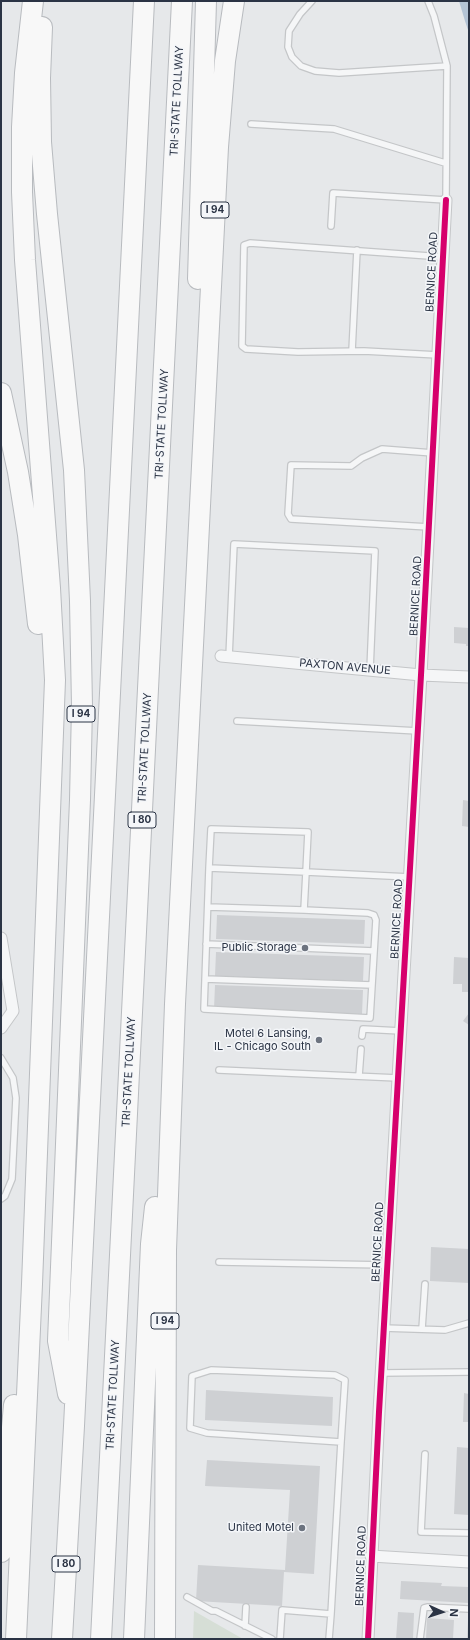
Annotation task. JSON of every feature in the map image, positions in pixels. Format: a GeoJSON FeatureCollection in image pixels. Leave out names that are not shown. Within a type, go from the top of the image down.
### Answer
{"type":"FeatureCollection","features":[{"type":"Feature","properties":{"kind":"highway"},"geometry":{"type":"LineString","coordinates":[[16,1639],[51,826],[55,680],[49,572],[25,260],[22,192],[22,127],[25,73],[33,1]]}},
{"type":"Feature","properties":{"kind":"highway","name":"I 94"},"geometry":{"type":"LineString","coordinates":[[44,1],[40,78],[41,142],[74,470],[80,609],[82,706],[80,800],[58,1341],[74,1426]]}},
{"type":"Feature","properties":{"kind":"highway","name":"I 80"},"geometry":{"type":"LineString","coordinates":[[62,1639],[74,1426],[144,1]]}},
{"type":"Feature","properties":{"kind":"highway","name":"TRI-STATE TOLLWAY"},"geometry":{"type":"LineString","coordinates":[[101,1639],[182,1]]}},
{"type":"Feature","properties":{"kind":"highway"},"geometry":{"type":"LineString","coordinates":[[204,419],[198,277],[206,1]]}},
{"type":"Feature","properties":{"kind":"highway","name":"I 94"},"geometry":{"type":"LineString","coordinates":[[165,1639],[166,1242],[175,1004],[220,124],[228,40],[234,1]]}},
{"type":"Feature","properties":{"kind":"highway"},"geometry":{"type":"LineString","coordinates":[[1,393],[19,480],[36,593],[51,826]]}},
{"type":"Feature","properties":{"kind":"highway"},"geometry":{"type":"LineString","coordinates":[[134,1639],[152,1244],[175,1004]]}},
{"type":"Feature","properties":{"kind":"highway"},"geometry":{"type":"LineString","coordinates":[[1,1552],[19,1351],[32,1284]]}},
{"type":"Feature","properties":{"kind":"street","name":"BERNICE ROAD"},"geometry":{"type":"LineString","coordinates":[[368,1639],[371,1556],[410,877],[446,200]]}},
{"type":"Feature","properties":{"kind":"street","name":"PAXTON AVENUE"},"geometry":{"type":"LineString","coordinates":[[225,656],[469,678]]}},
{"type":"Feature","properties":{"kind":"street"},"geometry":{"type":"LineString","coordinates":[[1,938],[13,1011],[1,1028]]}},
{"type":"Feature","properties":{"kind":"street"},"geometry":{"type":"LineString","coordinates":[[371,1556],[469,1562]]}},
{"type":"Feature","properties":{"kind":"lane"},"geometry":{"type":"LineString","coordinates":[[312,1],[300,14],[289,31],[288,47],[292,57],[301,66],[315,71],[338,73],[447,66]]}},
{"type":"Feature","properties":{"kind":"lane"},"geometry":{"type":"LineString","coordinates":[[331,226],[333,193],[446,200],[445,163],[447,66],[434,16],[428,1]]}},
{"type":"Feature","properties":{"kind":"lane"},"geometry":{"type":"LineString","coordinates":[[251,124],[334,129],[445,163]]}},
{"type":"Feature","properties":{"kind":"lane"},"geometry":{"type":"LineString","coordinates":[[438,355],[352,351],[298,352],[246,349],[242,346],[244,245],[250,243],[443,257]]}},
{"type":"Feature","properties":{"kind":"lane"},"geometry":{"type":"LineString","coordinates":[[352,351],[357,250]]}},
{"type":"Feature","properties":{"kind":"lane"},"geometry":{"type":"LineString","coordinates":[[429,527],[291,519],[288,514],[291,466],[351,466],[362,458],[382,449],[433,453]]}},
{"type":"Feature","properties":{"kind":"lane"},"geometry":{"type":"LineString","coordinates":[[225,656],[234,544],[375,551],[370,670]]}},
{"type":"Feature","properties":{"kind":"lane"},"geometry":{"type":"LineString","coordinates":[[237,722],[418,731]]}},
{"type":"Feature","properties":{"kind":"lane"},"geometry":{"type":"LineString","coordinates":[[208,907],[304,910],[368,912],[374,915],[376,920],[370,1018],[204,1009],[211,829],[308,832],[304,910]]}},
{"type":"Feature","properties":{"kind":"lane"},"geometry":{"type":"LineString","coordinates":[[209,868],[410,877]]}},
{"type":"Feature","properties":{"kind":"lane"},"geometry":{"type":"LineString","coordinates":[[206,944],[374,951]]}},
{"type":"Feature","properties":{"kind":"lane"},"geometry":{"type":"LineString","coordinates":[[205,978],[372,985]]}},
{"type":"Feature","properties":{"kind":"lane"},"geometry":{"type":"LineString","coordinates":[[362,1036],[362,1029],[401,1030]]}},
{"type":"Feature","properties":{"kind":"lane"},"geometry":{"type":"LineString","coordinates":[[359,1076],[361,1049]]}},
{"type":"Feature","properties":{"kind":"lane"},"geometry":{"type":"LineString","coordinates":[[1,1058],[13,1078],[16,1098],[12,1179],[6,1196],[1,1199]]}},
{"type":"Feature","properties":{"kind":"lane"},"geometry":{"type":"LineString","coordinates":[[220,1070],[398,1078]]}},
{"type":"Feature","properties":{"kind":"lane"},"geometry":{"type":"LineString","coordinates":[[219,1262],[387,1265]]}},
{"type":"Feature","properties":{"kind":"lane"},"geometry":{"type":"LineString","coordinates":[[422,1329],[425,1284]]}},
{"type":"Feature","properties":{"kind":"lane"},"geometry":{"type":"LineString","coordinates":[[384,1328],[445,1330],[469,1323]]}},
{"type":"Feature","properties":{"kind":"lane"},"geometry":{"type":"LineString","coordinates":[[329,1639],[345,1380],[335,1375],[211,1370],[192,1376],[190,1428],[207,1433],[341,1442]]}},
{"type":"Feature","properties":{"kind":"lane"},"geometry":{"type":"LineString","coordinates":[[381,1373],[469,1372]]}},
{"type":"Feature","properties":{"kind":"lane"},"geometry":{"type":"LineString","coordinates":[[425,1454],[421,1532],[469,1533]]}},
{"type":"Feature","properties":{"kind":"lane"},"geometry":{"type":"LineString","coordinates":[[187,1598],[272,1639]]}},
{"type":"Feature","properties":{"kind":"lane"},"geometry":{"type":"LineString","coordinates":[[245,1626],[246,1607]]}},
{"type":"Feature","properties":{"kind":"lane"},"geometry":{"type":"LineString","coordinates":[[420,1639],[424,1608],[469,1609]]}},
{"type":"Feature","properties":{"kind":"lane"},"geometry":{"type":"LineString","coordinates":[[280,1639],[282,1610],[330,1614]]}},
{"type":"Feature","properties":{"kind":"shaded area"},"geometry":{"type":"Polygon","coordinates":[[[194,1611],[243,1639],[193,1639],[194,1611]]]}},
{"type":"Feature","properties":{"kind":"water"},"geometry":{"type":"Polygon","coordinates":[[[459,1],[469,1],[469,33],[465,21],[459,1]]]}},
{"type":"Feature","properties":{"kind":"building"},"geometry":{"type":"Polygon","coordinates":[[[454,627],[469,628],[469,646],[466,646],[466,644],[454,643],[454,627]]]}},
{"type":"Feature","properties":{"kind":"building"},"geometry":{"type":"Polygon","coordinates":[[[463,800],[469,801],[469,827],[462,826],[463,800]]]}},
{"type":"Feature","properties":{"kind":"building"},"geometry":{"type":"Polygon","coordinates":[[[217,915],[365,920],[364,944],[216,939],[217,915]]]}},
{"type":"Feature","properties":{"kind":"building"},"geometry":{"type":"Polygon","coordinates":[[[216,952],[364,957],[363,981],[215,976],[216,952]]]}},
{"type":"Feature","properties":{"kind":"building"},"geometry":{"type":"Polygon","coordinates":[[[454,957],[469,958],[469,992],[462,992],[462,984],[453,984],[454,957]]]}},
{"type":"Feature","properties":{"kind":"building"},"geometry":{"type":"Polygon","coordinates":[[[215,985],[363,990],[362,1014],[214,1009],[215,985]]]}},
{"type":"Feature","properties":{"kind":"building"},"geometry":{"type":"Polygon","coordinates":[[[469,1013],[469,1025],[463,1021],[469,1013]]]}},
{"type":"Feature","properties":{"kind":"building"},"geometry":{"type":"Polygon","coordinates":[[[431,1247],[469,1249],[469,1283],[430,1281],[431,1247]]]}},
{"type":"Feature","properties":{"kind":"building"},"geometry":{"type":"Polygon","coordinates":[[[206,1390],[333,1397],[332,1426],[205,1420],[206,1390]]]}},
{"type":"Feature","properties":{"kind":"building"},"geometry":{"type":"Polygon","coordinates":[[[464,1393],[469,1394],[469,1422],[463,1422],[464,1393]]]}},
{"type":"Feature","properties":{"kind":"building"},"geometry":{"type":"Polygon","coordinates":[[[457,1447],[469,1448],[469,1515],[454,1514],[457,1447]]]}},
{"type":"Feature","properties":{"kind":"building","name":"United Motel"},"geometry":{"type":"Polygon","coordinates":[[[207,1460],[320,1466],[314,1574],[284,1572],[282,1606],[196,1601],[198,1565],[285,1570],[290,1490],[205,1486],[207,1460]]]}},
{"type":"Feature","properties":{"kind":"building"},"geometry":{"type":"Polygon","coordinates":[[[401,1581],[442,1583],[441,1586],[469,1587],[469,1603],[400,1599],[401,1581]]]}},
{"type":"Feature","properties":{"kind":"building"},"geometry":{"type":"Polygon","coordinates":[[[398,1612],[414,1613],[413,1639],[396,1639],[398,1612]]]}},
{"type":"Feature","properties":{"kind":"building"},"geometry":{"type":"Polygon","coordinates":[[[427,1618],[454,1620],[453,1639],[426,1639],[427,1618]]]}},
{"type":"Feature","properties":{"kind":"building"},"geometry":{"type":"Polygon","coordinates":[[[468,1621],[469,1639],[467,1639],[468,1621]]]}},
{"type":"Feature","properties":{"kind":"cycle path"},"geometry":{"type":"LineString","coordinates":[[368,1639],[379,1412],[421,675],[446,200]]}},
{"type":"Feature","properties":{"kind":"place","name":"Public Storage"},"geometry":{"type":"Point","coordinates":[305,948]}},
{"type":"Feature","properties":{"kind":"place","name":"Motel 6 Lansing, IL - Chicago South"},"geometry":{"type":"Point","coordinates":[319,1040]}},
{"type":"Feature","properties":{"kind":"place","name":"United Motel"},"geometry":{"type":"Point","coordinates":[302,1528]}}]}
